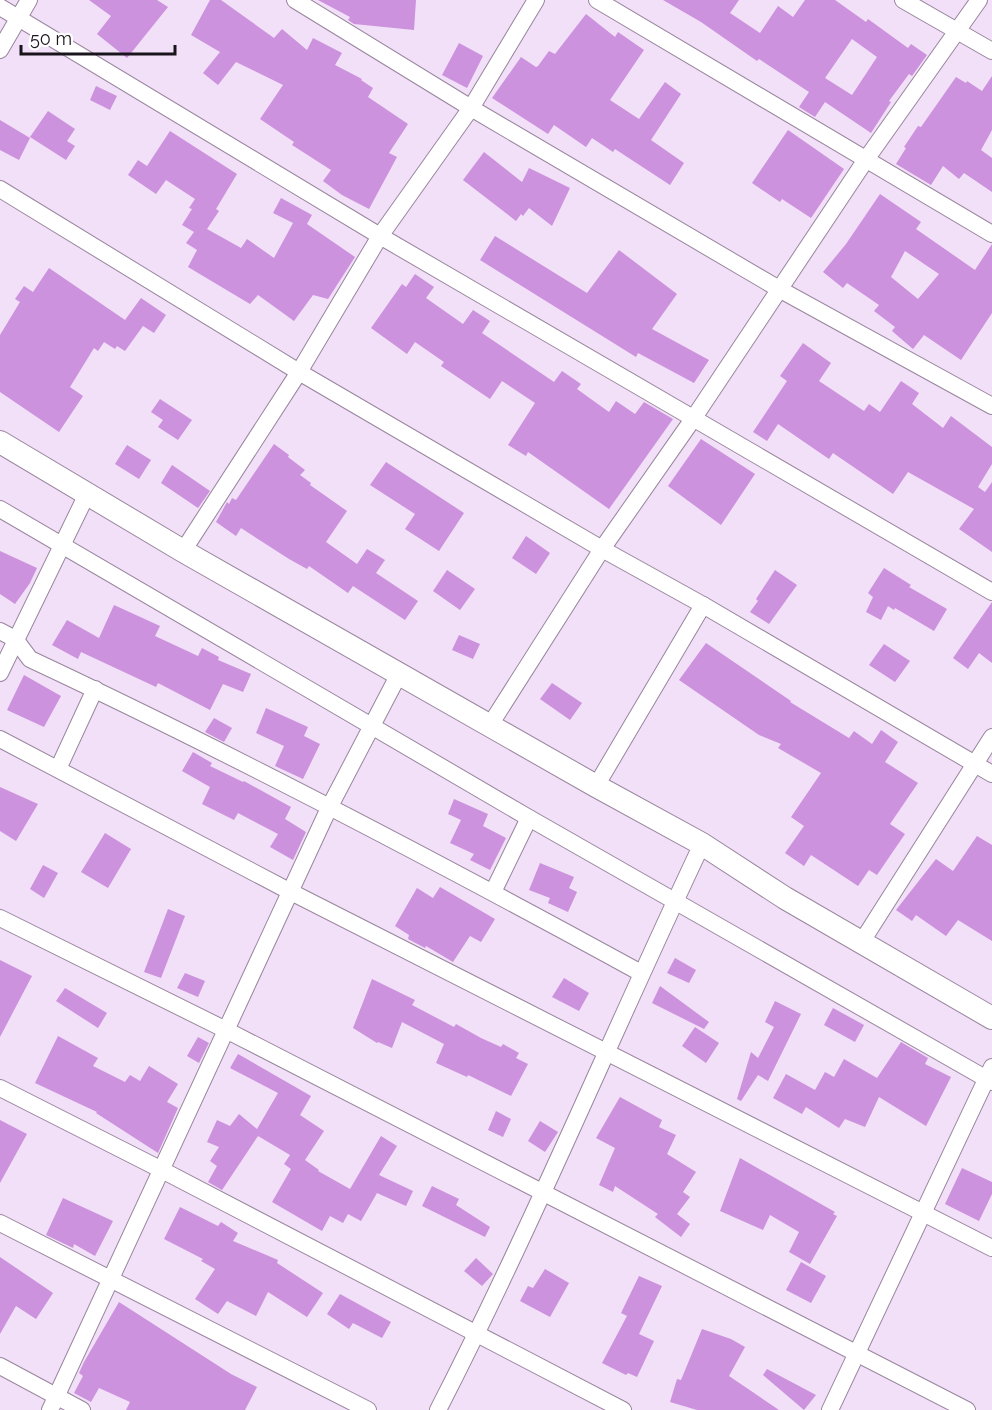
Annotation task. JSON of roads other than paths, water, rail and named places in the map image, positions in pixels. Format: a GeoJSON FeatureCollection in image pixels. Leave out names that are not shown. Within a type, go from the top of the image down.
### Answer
{"type":"FeatureCollection","features":[{"type":"Feature","properties":{"kind":"street"},"geometry":{"type":"LineString","coordinates":[[0,50],[29,0]]}},
{"type":"Feature","properties":{"kind":"street"},"geometry":{"type":"LineString","coordinates":[[295,0],[315,5],[471,108],[779,289],[992,406]]}},
{"type":"Feature","properties":{"kind":"street"},"geometry":{"type":"LineString","coordinates":[[183,551],[299,372],[380,236],[471,108],[536,0]]}},
{"type":"Feature","properties":{"kind":"street"},"geometry":{"type":"LineString","coordinates":[[597,0],[992,234]]}},
{"type":"Feature","properties":{"kind":"street"},"geometry":{"type":"LineString","coordinates":[[903,0],[992,51]]}},
{"type":"Feature","properties":{"kind":"street"},"geometry":{"type":"LineString","coordinates":[[490,725],[602,549],[693,419],[867,158],[979,0]]}},
{"type":"Feature","properties":{"kind":"street"},"geometry":{"type":"LineString","coordinates":[[0,7],[380,236],[992,592]]}},
{"type":"Feature","properties":{"kind":"street"},"geometry":{"type":"LineString","coordinates":[[0,189],[299,372],[992,774]]}},
{"type":"Feature","properties":{"kind":"street"},"geometry":{"type":"LineString","coordinates":[[0,442],[183,551],[702,844],[786,898],[992,1018]]}},
{"type":"Feature","properties":{"kind":"street"},"geometry":{"type":"LineString","coordinates":[[0,673],[7,635],[62,544],[87,494]]}},
{"type":"Feature","properties":{"kind":"street"},"geometry":{"type":"LineString","coordinates":[[0,509],[530,818],[990,1076],[830,1410]]}},
{"type":"Feature","properties":{"kind":"street"},"geometry":{"type":"LineString","coordinates":[[596,786],[703,605]]}},
{"type":"Feature","properties":{"kind":"street"},"geometry":{"type":"LineString","coordinates":[[7,635],[30,659],[95,689],[329,807],[493,892],[641,973]]}},
{"type":"Feature","properties":{"kind":"street"},"geometry":{"type":"LineString","coordinates":[[53,1403],[329,807],[399,674]]}},
{"type":"Feature","properties":{"kind":"street"},"geometry":{"type":"LineString","coordinates":[[58,769],[95,689]]}},
{"type":"Feature","properties":{"kind":"street"},"geometry":{"type":"LineString","coordinates":[[861,943],[992,736]]}},
{"type":"Feature","properties":{"kind":"street"},"geometry":{"type":"LineString","coordinates":[[0,739],[291,892],[992,1248]]}},
{"type":"Feature","properties":{"kind":"street"},"geometry":{"type":"LineString","coordinates":[[493,892],[530,818]]}},
{"type":"Feature","properties":{"kind":"street"},"geometry":{"type":"LineString","coordinates":[[438,1410],[543,1192],[641,973],[702,844]]}},
{"type":"Feature","properties":{"kind":"street"},"geometry":{"type":"LineString","coordinates":[[0,918],[226,1030],[967,1410]]}},
{"type":"Feature","properties":{"kind":"street"},"geometry":{"type":"LineString","coordinates":[[0,1088],[623,1410]]}},
{"type":"Feature","properties":{"kind":"street"},"geometry":{"type":"LineString","coordinates":[[0,1223],[368,1410]]}},
{"type":"Feature","properties":{"kind":"street"},"geometry":{"type":"LineString","coordinates":[[0,1366],[53,1403],[82,1410]]}}]}
